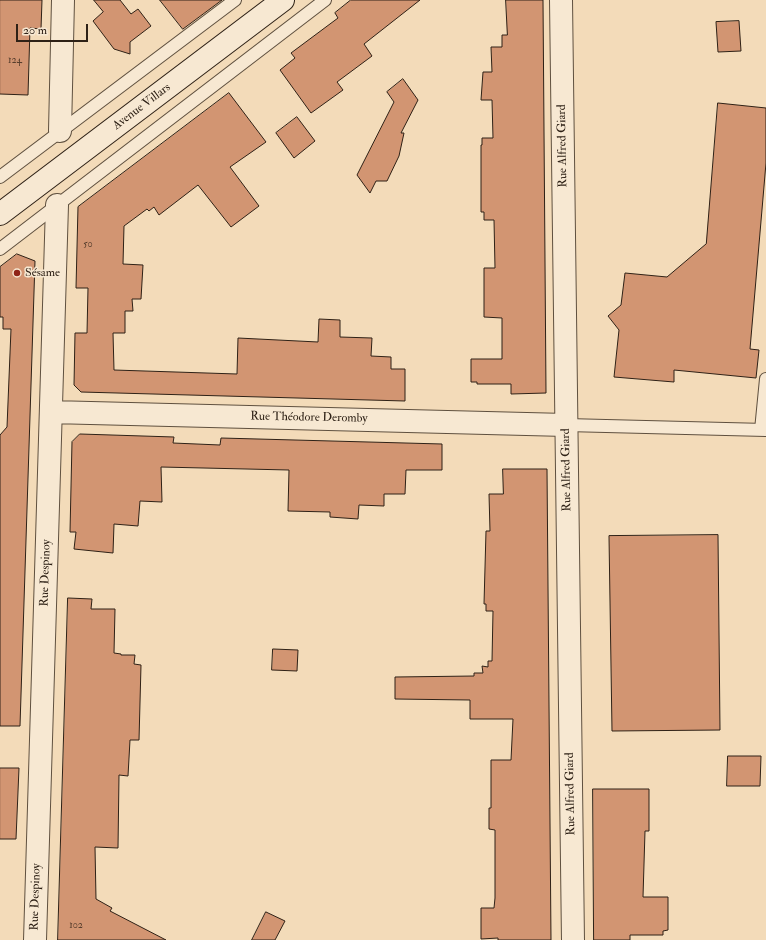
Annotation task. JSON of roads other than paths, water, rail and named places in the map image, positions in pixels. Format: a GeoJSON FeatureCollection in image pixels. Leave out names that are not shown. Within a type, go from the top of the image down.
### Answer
{"type":"FeatureCollection","features":[{"type":"Feature","properties":{"kind":"street"},"geometry":{"type":"LineString","coordinates":[[60,131],[63,0]]}},
{"type":"Feature","properties":{"kind":"street","name":"Avenue Villars"},"geometry":{"type":"LineString","coordinates":[[0,214],[283,0]]}},
{"type":"Feature","properties":{"kind":"street","name":"Rue Alfred Giard"},"geometry":{"type":"LineString","coordinates":[[561,0],[573,940]]}},
{"type":"Feature","properties":{"kind":"street","name":"Rue Despinoy"},"geometry":{"type":"LineString","coordinates":[[35,940],[56,206]]}},
{"type":"Feature","properties":{"kind":"street","name":"Rue Théodore Deromby"},"geometry":{"type":"LineString","coordinates":[[51,412],[566,424]]}},
{"type":"Feature","properties":{"kind":"lane"},"geometry":{"type":"LineString","coordinates":[[0,177],[235,0]]}},
{"type":"Feature","properties":{"kind":"lane"},"geometry":{"type":"LineString","coordinates":[[0,250],[325,0]]}},
{"type":"Feature","properties":{"kind":"lane"},"geometry":{"type":"LineString","coordinates":[[566,424],[763,430],[766,379]]}},
{"type":"Feature","properties":{"kind":"place","name":"Sésame"},"geometry":{"type":"Point","coordinates":[17,273]}}]}
